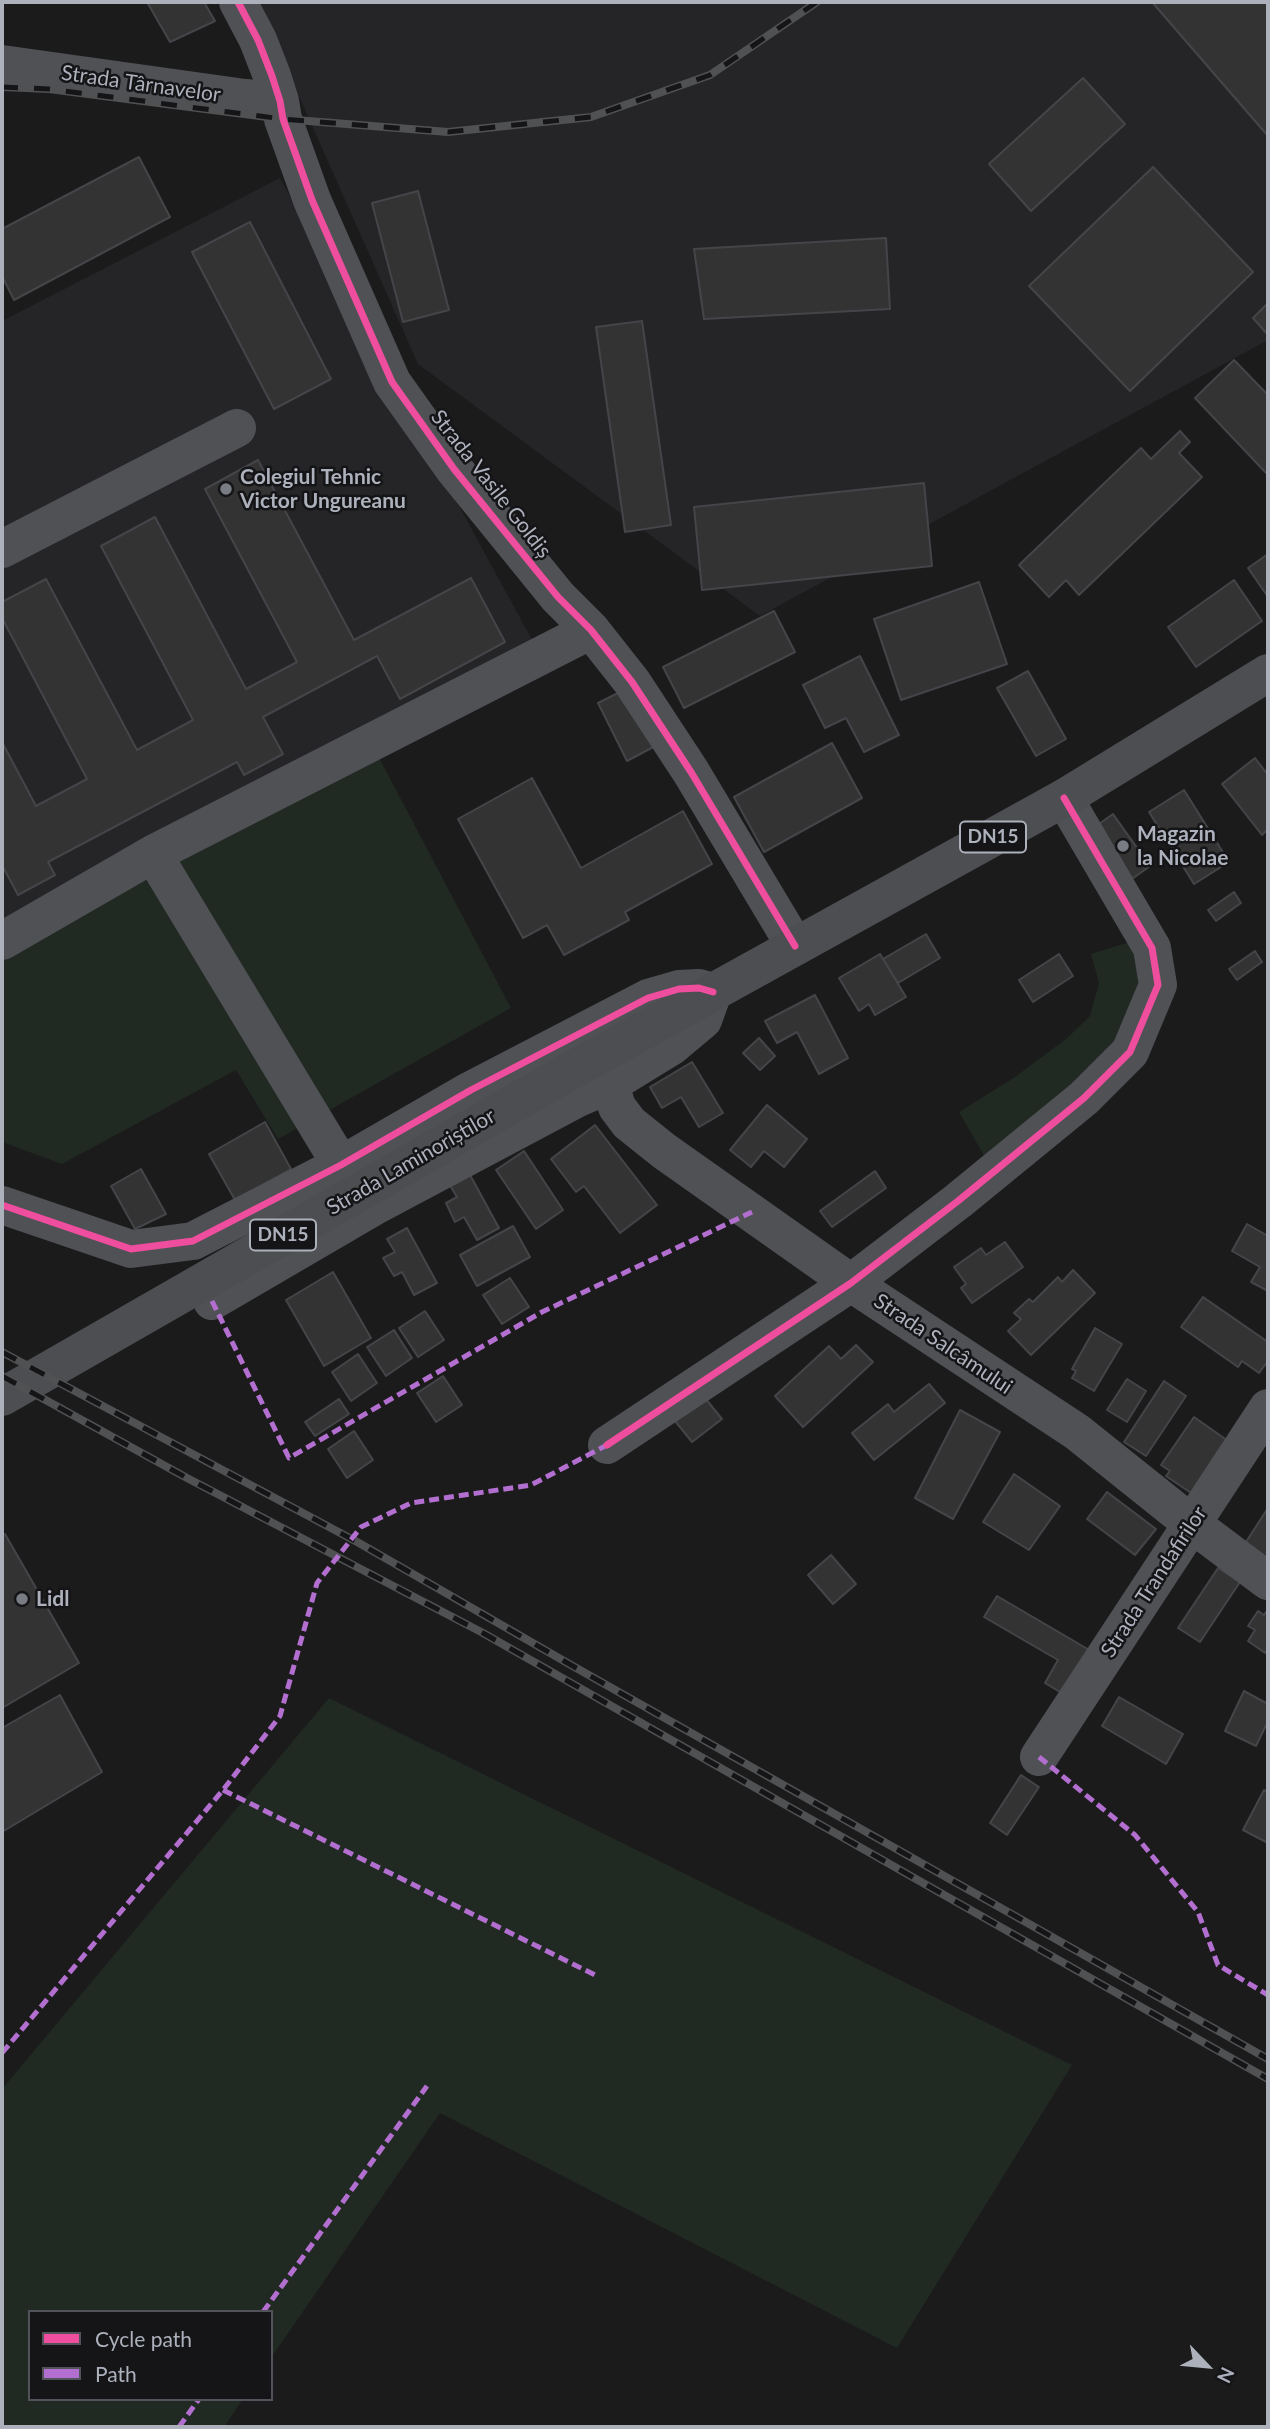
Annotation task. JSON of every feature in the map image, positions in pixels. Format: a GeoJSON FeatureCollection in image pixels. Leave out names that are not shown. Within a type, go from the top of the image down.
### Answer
{"type":"FeatureCollection","features":[{"type":"Feature","properties":{"kind":"main road","name":"DN15"},"geometry":{"type":"LineString","coordinates":[[713,992],[1064,798],[1268,673]]}},
{"type":"Feature","properties":{"kind":"main road","name":"Strada Laminoriștilor"},"geometry":{"type":"LineString","coordinates":[[2,1397],[349,1179],[565,1074],[713,992]]}},
{"type":"Feature","properties":{"kind":"street","name":"Strada Vasile Goldiș"},"geometry":{"type":"LineString","coordinates":[[238,2],[258,40],[312,200],[392,382],[454,469],[558,597],[591,630],[632,682],[795,946]]}},
{"type":"Feature","properties":{"kind":"street","name":"Strada Târnavelor"},"geometry":{"type":"LineString","coordinates":[[2,64],[280,101]]}},
{"type":"Feature","properties":{"kind":"street"},"geometry":{"type":"LineString","coordinates":[[2,549],[237,428]]}},
{"type":"Feature","properties":{"kind":"street"},"geometry":{"type":"LineString","coordinates":[[2,941],[153,854],[591,630]]}},
{"type":"Feature","properties":{"kind":"street"},"geometry":{"type":"LineString","coordinates":[[607,1445],[851,1283],[1084,1098],[1130,1052],[1158,985],[1152,948],[1064,798]]}},
{"type":"Feature","properties":{"kind":"street"},"geometry":{"type":"LineString","coordinates":[[153,854],[349,1179]]}},
{"type":"Feature","properties":{"kind":"street"},"geometry":{"type":"LineString","coordinates":[[2,1205],[131,1249],[193,1241],[349,1179],[471,1090],[648,998],[679,989],[699,988],[713,992],[703,1020],[672,1046],[610,1084],[566,1104],[373,1207],[212,1301]]}},
{"type":"Feature","properties":{"kind":"street","name":"Strada Salcâmului"},"geometry":{"type":"LineString","coordinates":[[610,1084],[617,1107],[629,1123],[664,1152],[851,1283],[1077,1432],[1268,1581]]}},
{"type":"Feature","properties":{"kind":"street","name":"Strada Trandafirilor"},"geometry":{"type":"LineString","coordinates":[[1039,1757],[1192,1524],[1256,1452],[1268,1408]]}},
{"type":"Feature","properties":{"kind":"shaded area"},"geometry":{"type":"Polygon","coordinates":[[[257,2],[1268,2],[1268,340],[760,616],[418,364],[257,2]]]}},
{"type":"Feature","properties":{"kind":"shaded area","name":"Colegiul Tehnic Victor Ungureanu"},"geometry":{"type":"Polygon","coordinates":[[[280,178],[542,658],[2,954],[2,321],[280,178]]]}},
{"type":"Feature","properties":{"kind":"shaded area"},"geometry":{"type":"Polygon","coordinates":[[[375,750],[511,1008],[278,1139],[236,1070],[62,1164],[2,1142],[2,954],[375,750]]]}},
{"type":"Feature","properties":{"kind":"shaded area"},"geometry":{"type":"Polygon","coordinates":[[[1136,940],[1145,992],[1126,1036],[987,1161],[959,1112],[1015,1077],[1066,1039],[1090,1016],[1099,983],[1091,954],[1136,940]]]}},
{"type":"Feature","properties":{"kind":"shaded area"},"geometry":{"type":"Polygon","coordinates":[[[329,1698],[1072,2065],[897,2348],[440,2113],[273,2355],[273,2310],[28,2310],[28,2401],[242,2401],[224,2427],[2,2427],[2,2089],[329,1698]]]}},
{"type":"Feature","properties":{"kind":"building"},"geometry":{"type":"Polygon","coordinates":[[[147,2],[204,2],[215,21],[170,42],[147,2]]]}},
{"type":"Feature","properties":{"kind":"building"},"geometry":{"type":"Polygon","coordinates":[[[1152,2],[1268,2],[1268,136],[1152,2]]]}},
{"type":"Feature","properties":{"kind":"building"},"geometry":{"type":"Polygon","coordinates":[[[1083,78],[1125,124],[1031,211],[989,164],[1083,78]]]}},
{"type":"Feature","properties":{"kind":"building"},"geometry":{"type":"Polygon","coordinates":[[[139,157],[170,217],[14,300],[2,276],[2,229],[139,157]]]}},
{"type":"Feature","properties":{"kind":"building"},"geometry":{"type":"Polygon","coordinates":[[[1153,167],[1253,272],[1130,391],[1029,286],[1153,167]]]}},
{"type":"Feature","properties":{"kind":"building"},"geometry":{"type":"Polygon","coordinates":[[[418,191],[449,310],[403,322],[372,203],[418,191]]]}},
{"type":"Feature","properties":{"kind":"building"},"geometry":{"type":"Polygon","coordinates":[[[250,222],[331,379],[274,409],[192,252],[250,222]]]}},
{"type":"Feature","properties":{"kind":"building"},"geometry":{"type":"Polygon","coordinates":[[[886,238],[890,309],[704,319],[694,249],[886,238]]]}},
{"type":"Feature","properties":{"kind":"building"},"geometry":{"type":"Polygon","coordinates":[[[1268,303],[1268,335],[1253,318],[1268,303]]]}},
{"type":"Feature","properties":{"kind":"building"},"geometry":{"type":"Polygon","coordinates":[[[642,321],[671,525],[625,532],[596,327],[642,321]]]}},
{"type":"Feature","properties":{"kind":"building"},"geometry":{"type":"Polygon","coordinates":[[[1234,360],[1268,395],[1268,475],[1195,398],[1234,360]]]}},
{"type":"Feature","properties":{"kind":"building"},"geometry":{"type":"Polygon","coordinates":[[[1180,431],[1190,442],[1179,453],[1202,477],[1079,595],[1066,580],[1049,597],[1019,565],[1141,448],[1151,459],[1180,431]]]}},
{"type":"Feature","properties":{"kind":"building","name":"Colegiul Tehnic Victor Ungureanu"},"geometry":{"type":"Polygon","coordinates":[[[258,460],[354,640],[471,578],[505,642],[400,699],[377,656],[263,717],[283,754],[244,775],[237,762],[48,862],[55,875],[18,895],[2,865],[2,742],[36,806],[87,779],[2,618],[2,602],[46,579],[137,750],[193,720],[101,546],[155,517],[246,689],[297,662],[205,489],[258,460]]]}},
{"type":"Feature","properties":{"kind":"building"},"geometry":{"type":"Polygon","coordinates":[[[924,483],[932,566],[702,590],[694,507],[924,483]]]}},
{"type":"Feature","properties":{"kind":"building"},"geometry":{"type":"Polygon","coordinates":[[[1268,554],[1268,597],[1248,568],[1268,554]]]}},
{"type":"Feature","properties":{"kind":"building"},"geometry":{"type":"Polygon","coordinates":[[[1234,580],[1262,621],[1196,667],[1168,627],[1234,580]]]}},
{"type":"Feature","properties":{"kind":"building"},"geometry":{"type":"Polygon","coordinates":[[[979,582],[1007,664],[901,700],[874,619],[979,582]]]}},
{"type":"Feature","properties":{"kind":"building"},"geometry":{"type":"Polygon","coordinates":[[[774,611],[795,652],[684,708],[663,667],[774,611]]]}},
{"type":"Feature","properties":{"kind":"building"},"geometry":{"type":"Polygon","coordinates":[[[860,656],[899,735],[864,752],[846,718],[825,728],[803,685],[860,656]]]}},
{"type":"Feature","properties":{"kind":"building"},"geometry":{"type":"Polygon","coordinates":[[[1028,671],[1066,739],[1036,756],[997,688],[1028,671]]]}},
{"type":"Feature","properties":{"kind":"building"},"geometry":{"type":"Polygon","coordinates":[[[630,687],[659,744],[627,761],[598,703],[630,687]]]}},
{"type":"Feature","properties":{"kind":"building"},"geometry":{"type":"Polygon","coordinates":[[[832,743],[862,798],[764,852],[734,797],[832,743]]]}},
{"type":"Feature","properties":{"kind":"building"},"geometry":{"type":"Polygon","coordinates":[[[1255,758],[1268,775],[1268,829],[1262,835],[1222,784],[1255,758]]]}},
{"type":"Feature","properties":{"kind":"building"},"geometry":{"type":"Polygon","coordinates":[[[532,778],[581,868],[683,811],[712,864],[625,912],[629,920],[564,955],[547,925],[523,938],[458,819],[532,778]]]}},
{"type":"Feature","properties":{"kind":"building"},"geometry":{"type":"Polygon","coordinates":[[[1184,790],[1229,862],[1194,884],[1149,812],[1184,790]]]}},
{"type":"Feature","properties":{"kind":"building","name":"Magazin la Nicolae"},"geometry":{"type":"Polygon","coordinates":[[[1113,814],[1150,866],[1132,879],[1096,826],[1113,814]]]}},
{"type":"Feature","properties":{"kind":"building"},"geometry":{"type":"Polygon","coordinates":[[[1234,892],[1241,903],[1216,921],[1208,910],[1234,892]]]}},
{"type":"Feature","properties":{"kind":"building"},"geometry":{"type":"Polygon","coordinates":[[[926,934],[940,958],[898,983],[883,959],[926,934]]]}},
{"type":"Feature","properties":{"kind":"building"},"geometry":{"type":"Polygon","coordinates":[[[1255,951],[1262,962],[1237,980],[1229,969],[1255,951]]]}},
{"type":"Feature","properties":{"kind":"building"},"geometry":{"type":"Polygon","coordinates":[[[880,954],[906,997],[875,1015],[869,1004],[859,1011],[839,978],[880,954]]]}},
{"type":"Feature","properties":{"kind":"building"},"geometry":{"type":"Polygon","coordinates":[[[1059,954],[1073,976],[1033,1002],[1019,980],[1059,954]]]}},
{"type":"Feature","properties":{"kind":"building"},"geometry":{"type":"Polygon","coordinates":[[[815,995],[848,1058],[819,1074],[797,1032],[777,1043],[765,1021],[815,995]]]}},
{"type":"Feature","properties":{"kind":"building"},"geometry":{"type":"Polygon","coordinates":[[[759,1038],[775,1056],[760,1070],[743,1053],[759,1038]]]}},
{"type":"Feature","properties":{"kind":"building"},"geometry":{"type":"Polygon","coordinates":[[[692,1062],[723,1113],[699,1127],[681,1097],[662,1108],[650,1087],[692,1062]]]}},
{"type":"Feature","properties":{"kind":"building"},"geometry":{"type":"Polygon","coordinates":[[[767,1105],[807,1139],[784,1167],[764,1151],[751,1167],[730,1150],[767,1105]]]}},
{"type":"Feature","properties":{"kind":"building"},"geometry":{"type":"Polygon","coordinates":[[[265,1122],[291,1169],[235,1200],[209,1154],[265,1122]]]}},
{"type":"Feature","properties":{"kind":"building"},"geometry":{"type":"Polygon","coordinates":[[[595,1125],[657,1205],[620,1233],[584,1186],[576,1192],[551,1159],[595,1125]]]}},
{"type":"Feature","properties":{"kind":"building"},"geometry":{"type":"Polygon","coordinates":[[[524,1151],[563,1210],[536,1229],[496,1170],[524,1151]]]}},
{"type":"Feature","properties":{"kind":"building"},"geometry":{"type":"Polygon","coordinates":[[[141,1169],[166,1214],[135,1229],[111,1186],[141,1169]]]}},
{"type":"Feature","properties":{"kind":"building"},"geometry":{"type":"Polygon","coordinates":[[[875,1171],[886,1188],[832,1227],[820,1211],[875,1171]]]}},
{"type":"Feature","properties":{"kind":"building"},"geometry":{"type":"Polygon","coordinates":[[[469,1173],[499,1228],[477,1240],[464,1217],[455,1222],[446,1203],[457,1197],[449,1184],[469,1173]]]}},
{"type":"Feature","properties":{"kind":"building"},"geometry":{"type":"Polygon","coordinates":[[[1247,1224],[1268,1236],[1268,1291],[1251,1282],[1260,1267],[1232,1251],[1247,1224]]]}},
{"type":"Feature","properties":{"kind":"building"},"geometry":{"type":"Polygon","coordinates":[[[513,1226],[530,1257],[477,1286],[460,1255],[513,1226]]]}},
{"type":"Feature","properties":{"kind":"building"},"geometry":{"type":"Polygon","coordinates":[[[407,1228],[437,1283],[414,1295],[402,1272],[394,1276],[383,1258],[395,1252],[387,1239],[407,1228]]]}},
{"type":"Feature","properties":{"kind":"building"},"geometry":{"type":"Polygon","coordinates":[[[1005,1242],[1023,1267],[972,1303],[961,1288],[966,1284],[954,1267],[981,1248],[986,1255],[1005,1242]]]}},
{"type":"Feature","properties":{"kind":"building"},"geometry":{"type":"Polygon","coordinates":[[[1073,1270],[1095,1293],[1031,1355],[1008,1331],[1021,1319],[1014,1313],[1029,1299],[1033,1302],[1058,1277],[1062,1282],[1073,1270]]]}},
{"type":"Feature","properties":{"kind":"building"},"geometry":{"type":"Polygon","coordinates":[[[333,1272],[371,1338],[324,1366],[286,1300],[333,1272]]]}},
{"type":"Feature","properties":{"kind":"building"},"geometry":{"type":"Polygon","coordinates":[[[510,1278],[529,1307],[502,1324],[483,1295],[510,1278]]]}},
{"type":"Feature","properties":{"kind":"building"},"geometry":{"type":"Polygon","coordinates":[[[1203,1297],[1268,1342],[1268,1361],[1259,1373],[1242,1361],[1238,1367],[1181,1327],[1203,1297]]]}},
{"type":"Feature","properties":{"kind":"building"},"geometry":{"type":"Polygon","coordinates":[[[425,1311],[444,1340],[418,1357],[399,1328],[425,1311]]]}},
{"type":"Feature","properties":{"kind":"building"},"geometry":{"type":"Polygon","coordinates":[[[1095,1328],[1122,1344],[1094,1391],[1072,1378],[1076,1371],[1072,1369],[1095,1328]]]}},
{"type":"Feature","properties":{"kind":"building"},"geometry":{"type":"Polygon","coordinates":[[[394,1330],[412,1358],[386,1376],[367,1347],[394,1330]]]}},
{"type":"Feature","properties":{"kind":"building"},"geometry":{"type":"Polygon","coordinates":[[[856,1345],[873,1362],[803,1427],[775,1396],[829,1346],[841,1359],[856,1345]]]}},
{"type":"Feature","properties":{"kind":"building"},"geometry":{"type":"Polygon","coordinates":[[[358,1354],[377,1383],[351,1401],[332,1372],[358,1354]]]}},
{"type":"Feature","properties":{"kind":"building"},"geometry":{"type":"Polygon","coordinates":[[[443,1376],[462,1405],[436,1422],[417,1393],[443,1376]]]}},
{"type":"Feature","properties":{"kind":"building"},"geometry":{"type":"Polygon","coordinates":[[[1127,1379],[1146,1391],[1127,1422],[1107,1410],[1127,1379]]]}},
{"type":"Feature","properties":{"kind":"building"},"geometry":{"type":"Polygon","coordinates":[[[1164,1381],[1186,1396],[1146,1456],[1124,1442],[1164,1381]]]}},
{"type":"Feature","properties":{"kind":"building"},"geometry":{"type":"Polygon","coordinates":[[[929,1384],[945,1403],[874,1460],[852,1433],[888,1404],[894,1412],[929,1384]]]}},
{"type":"Feature","properties":{"kind":"building"},"geometry":{"type":"Polygon","coordinates":[[[705,1398],[722,1419],[692,1442],[675,1421],[705,1398]]]}},
{"type":"Feature","properties":{"kind":"building"},"geometry":{"type":"Polygon","coordinates":[[[339,1399],[349,1414],[315,1436],[305,1422],[339,1399]]]}},
{"type":"Feature","properties":{"kind":"building"},"geometry":{"type":"Polygon","coordinates":[[[960,1410],[1000,1432],[953,1519],[915,1498],[960,1410]]]}},
{"type":"Feature","properties":{"kind":"building"},"geometry":{"type":"Polygon","coordinates":[[[1194,1417],[1231,1443],[1194,1495],[1166,1476],[1170,1471],[1161,1465],[1194,1417]]]}},
{"type":"Feature","properties":{"kind":"building"},"geometry":{"type":"Polygon","coordinates":[[[354,1431],[373,1460],[347,1478],[328,1449],[354,1431]]]}},
{"type":"Feature","properties":{"kind":"building"},"geometry":{"type":"Polygon","coordinates":[[[1014,1474],[1060,1506],[1029,1550],[983,1522],[1014,1474]]]}},
{"type":"Feature","properties":{"kind":"building"},"geometry":{"type":"Polygon","coordinates":[[[1107,1492],[1156,1529],[1135,1555],[1087,1519],[1107,1492]]]}},
{"type":"Feature","properties":{"kind":"building"},"geometry":{"type":"Polygon","coordinates":[[[1268,1508],[1268,1556],[1264,1563],[1242,1548],[1268,1508]]]}},
{"type":"Feature","properties":{"kind":"building","name":"Lidl"},"geometry":{"type":"Polygon","coordinates":[[[5,1534],[79,1663],[2,1708],[2,1536],[5,1534]]]}},
{"type":"Feature","properties":{"kind":"building"},"geometry":{"type":"Polygon","coordinates":[[[831,1555],[856,1584],[833,1604],[808,1575],[831,1555]]]}},
{"type":"Feature","properties":{"kind":"building"},"geometry":{"type":"Polygon","coordinates":[[[1218,1568],[1240,1582],[1200,1642],[1178,1628],[1218,1568]]]}},
{"type":"Feature","properties":{"kind":"building"},"geometry":{"type":"Polygon","coordinates":[[[997,1596],[1091,1651],[1065,1695],[1045,1683],[1058,1660],[984,1617],[997,1596]]]}},
{"type":"Feature","properties":{"kind":"building"},"geometry":{"type":"Polygon","coordinates":[[[1268,1609],[1268,1648],[1265,1653],[1248,1641],[1255,1630],[1248,1626],[1258,1611],[1264,1615],[1268,1609]]]}},
{"type":"Feature","properties":{"kind":"building"},"geometry":{"type":"Polygon","coordinates":[[[1244,1691],[1268,1704],[1268,1721],[1256,1746],[1225,1731],[1244,1691]]]}},
{"type":"Feature","properties":{"kind":"building"},"geometry":{"type":"Polygon","coordinates":[[[60,1695],[102,1772],[2,1832],[2,1728],[60,1695]]]}},
{"type":"Feature","properties":{"kind":"building"},"geometry":{"type":"Polygon","coordinates":[[[1119,1697],[1183,1734],[1166,1764],[1102,1726],[1119,1697]]]}},
{"type":"Feature","properties":{"kind":"building"},"geometry":{"type":"Polygon","coordinates":[[[1021,1775],[1039,1787],[1007,1835],[990,1823],[1021,1775]]]}},
{"type":"Feature","properties":{"kind":"building"},"geometry":{"type":"Polygon","coordinates":[[[1264,1790],[1268,1793],[1268,1843],[1243,1830],[1264,1790]]]}},
{"type":"Feature","properties":{"kind":"railway"},"geometry":{"type":"LineString","coordinates":[[2,87],[49,89],[283,119],[448,132],[591,117],[710,75],[817,2]]}},
{"type":"Feature","properties":{"kind":"railway"},"geometry":{"type":"LineString","coordinates":[[2,1352],[359,1543],[1268,2059]]}},
{"type":"Feature","properties":{"kind":"railway"},"geometry":{"type":"LineString","coordinates":[[2,1376],[187,1478],[483,1633],[1268,2079]]}},
{"type":"Feature","properties":{"kind":"marked path"},"geometry":{"type":"LineString","coordinates":[[212,1301],[289,1458],[542,1312],[752,1212]]}},
{"type":"Feature","properties":{"kind":"marked path"},"geometry":{"type":"LineString","coordinates":[[2,2053],[223,1790],[280,1716],[317,1583],[361,1527],[411,1503],[531,1485],[607,1445]]}},
{"type":"Feature","properties":{"kind":"marked path"},"geometry":{"type":"LineString","coordinates":[[1039,1757],[1135,1835],[1198,1912],[1218,1965],[1268,1995]]}},
{"type":"Feature","properties":{"kind":"marked path"},"geometry":{"type":"LineString","coordinates":[[223,1790],[597,1976]]}},
{"type":"Feature","properties":{"kind":"marked path"},"geometry":{"type":"LineString","coordinates":[[264,2310],[427,2086]]}},
{"type":"Feature","properties":{"kind":"marked path"},"geometry":{"type":"LineString","coordinates":[[179,2427],[198,2401]]}},
{"type":"Feature","properties":{"kind":"cycle path"},"geometry":{"type":"LineString","coordinates":[[238,2],[258,40],[272,76],[283,119],[312,200],[392,382],[454,469],[558,597],[591,630],[632,682],[691,772],[795,946]]}},
{"type":"Feature","properties":{"kind":"cycle path"},"geometry":{"type":"LineString","coordinates":[[607,1445],[851,1283],[958,1201],[1084,1098],[1130,1052],[1158,985],[1152,948],[1064,798]]}},
{"type":"Feature","properties":{"kind":"cycle path"},"geometry":{"type":"LineString","coordinates":[[2,1205],[131,1249],[193,1241],[341,1165],[471,1090],[648,998],[679,989],[699,988],[713,992]]}},
{"type":"Feature","properties":{"kind":"place","name":"Colegiul Tehnic Victor Ungureanu"},"geometry":{"type":"Point","coordinates":[226,489]}},
{"type":"Feature","properties":{"kind":"place","name":"Magazin la Nicolae"},"geometry":{"type":"Point","coordinates":[1123,846]}},
{"type":"Feature","properties":{"kind":"place","name":"Lidl"},"geometry":{"type":"Point","coordinates":[22,1599]}}]}
